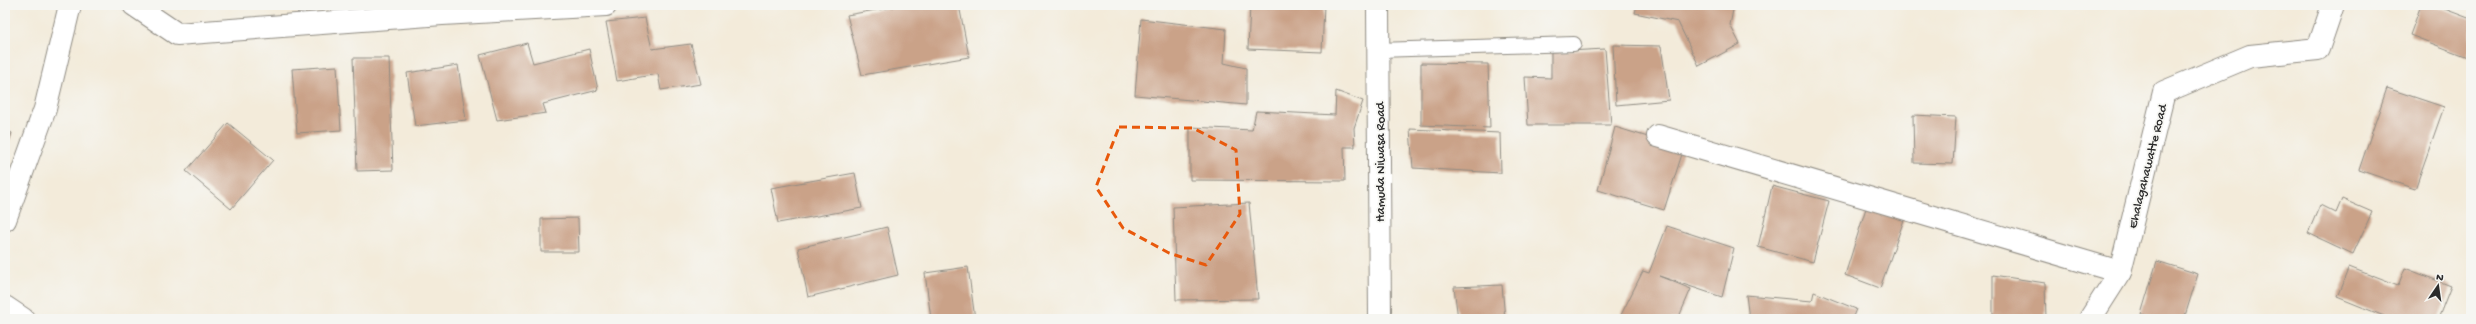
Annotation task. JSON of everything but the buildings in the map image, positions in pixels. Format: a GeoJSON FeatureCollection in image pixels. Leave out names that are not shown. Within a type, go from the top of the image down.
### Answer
{"type":"FeatureCollection","features":[{"type":"Feature","properties":{"kind":"street"},"geometry":{"type":"LineString","coordinates":[[5,220],[45,109],[70,5]]}},
{"type":"Feature","properties":{"kind":"street"},"geometry":{"type":"LineString","coordinates":[[134,5],[177,34],[442,14],[606,5]]}},
{"type":"Feature","properties":{"kind":"street","name":"Hamuda Niwasa Road"},"geometry":{"type":"LineString","coordinates":[[1378,5],[1380,319]]}},
{"type":"Feature","properties":{"kind":"street","name":"Ehalagahawatte Road"},"geometry":{"type":"LineString","coordinates":[[2090,319],[2120,272],[2164,92],[2250,56],[2318,49],[2333,5]]}},
{"type":"Feature","properties":{"kind":"street"},"geometry":{"type":"LineString","coordinates":[[1658,136],[2120,272]]}},
{"type":"Feature","properties":{"kind":"street"},"geometry":{"type":"LineString","coordinates":[[5,307],[23,319]]}},
{"type":"Feature","properties":{"kind":"lane"},"geometry":{"type":"LineString","coordinates":[[1378,50],[1574,44]]}},
{"type":"Feature","properties":{"kind":"highlighted area"},"geometry":{"type":"Polygon","coordinates":[[[1119,127],[1193,128],[1236,150],[1240,214],[1206,265],[1169,253],[1123,228],[1096,187],[1119,127]]]}}]}
